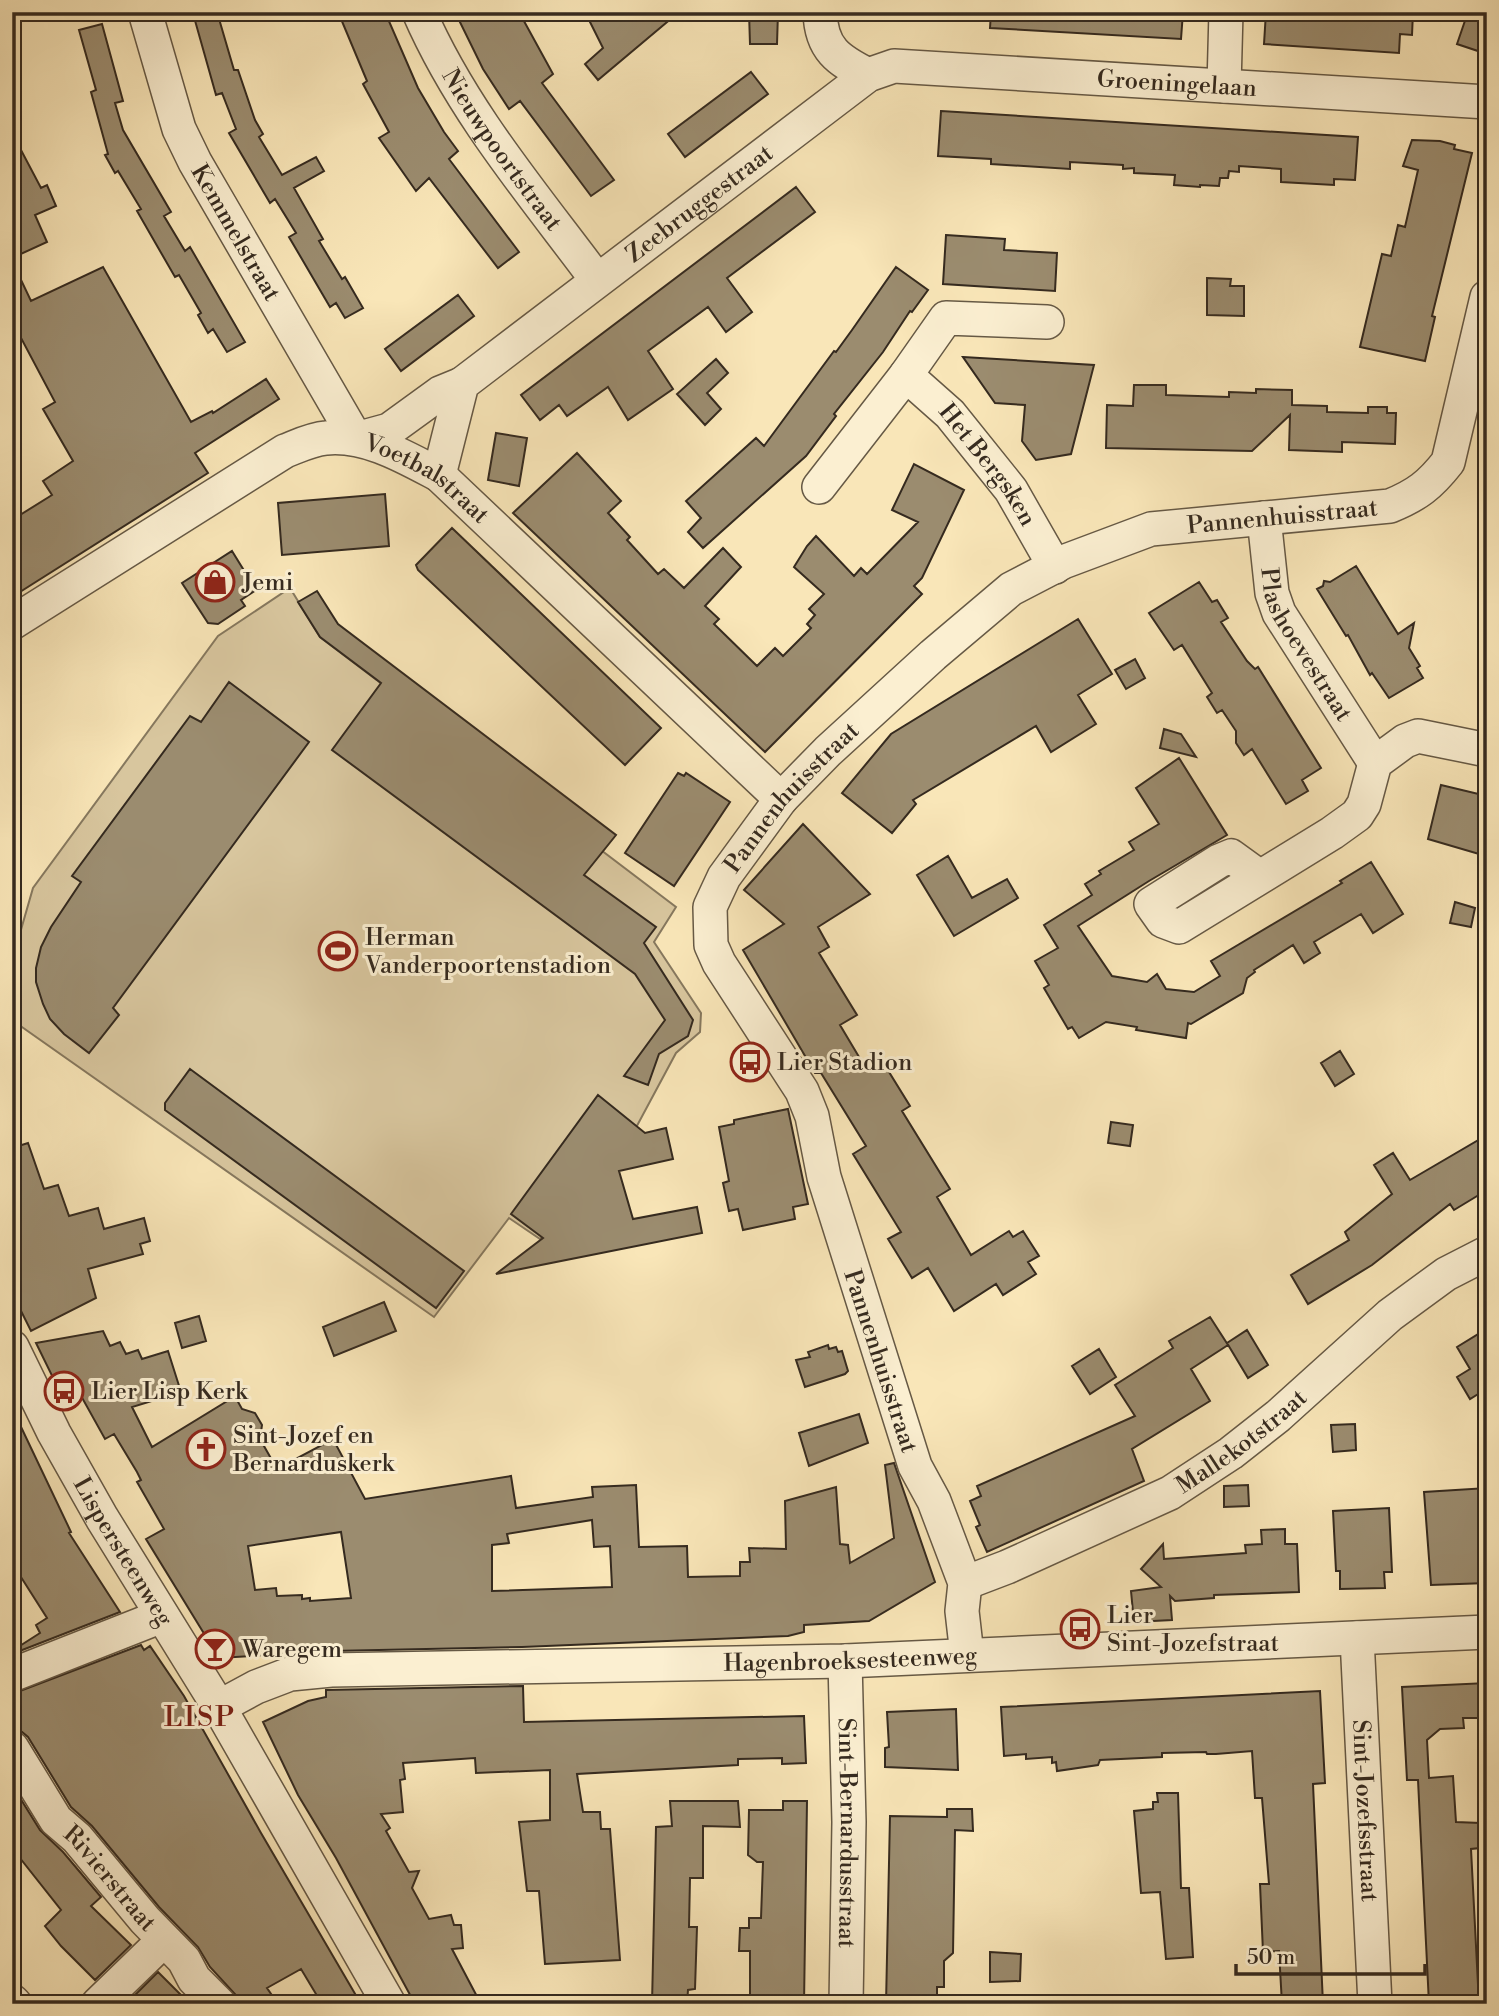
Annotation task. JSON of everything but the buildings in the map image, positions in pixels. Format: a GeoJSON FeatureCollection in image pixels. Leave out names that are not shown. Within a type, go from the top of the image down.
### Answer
{"type":"FeatureCollection","features":[{"type":"Feature","properties":{"kind":"street","name":"Kemmelstraat"},"geometry":{"type":"LineString","coordinates":[[145,12],[179,129],[195,162],[356,439]]}},
{"type":"Feature","properties":{"kind":"street","name":"Nieuwpoortstraat"},"geometry":{"type":"LineString","coordinates":[[419,12],[435,50],[451,78],[494,143],[597,280]]}},
{"type":"Feature","properties":{"kind":"street"},"geometry":{"type":"LineString","coordinates":[[820,12],[820,31],[829,49],[842,62],[868,75]]}},
{"type":"Feature","properties":{"kind":"street"},"geometry":{"type":"LineString","coordinates":[[1224,86],[1226,12]]}},
{"type":"Feature","properties":{"kind":"street","name":"Groeningelaan"},"geometry":{"type":"LineString","coordinates":[[868,75],[894,66],[1487,102]]}},
{"type":"Feature","properties":{"kind":"street","name":"Zeebruggestraat"},"geometry":{"type":"LineString","coordinates":[[356,439],[390,430],[440,393],[461,384],[868,75]]}},
{"type":"Feature","properties":{"kind":"street","name":"Pannenhuisstraat"},"geometry":{"type":"LineString","coordinates":[[967,1655],[962,1611],[965,1583],[934,1501],[915,1466],[824,1177],[812,1116],[802,1091],[739,995],[710,945],[710,907],[724,877],[781,799],[828,751],[981,612],[1011,589],[1055,567],[1151,529],[1390,506],[1416,495],[1448,462],[1481,338],[1487,297]]}},
{"type":"Feature","properties":{"kind":"street"},"geometry":{"type":"LineString","coordinates":[[819,487],[906,375],[946,317],[1047,322]]}},
{"type":"Feature","properties":{"kind":"street","name":"Het Bergsken"},"geometry":{"type":"LineString","coordinates":[[906,375],[950,414],[1011,490],[1055,567]]}},
{"type":"Feature","properties":{"kind":"street"},"geometry":{"type":"LineString","coordinates":[[439,475],[461,384]]}},
{"type":"Feature","properties":{"kind":"street","name":"Voetbalstraat"},"geometry":{"type":"LineString","coordinates":[[12,623],[285,451],[326,438],[356,439],[397,453],[439,475],[781,799]]}},
{"type":"Feature","properties":{"kind":"street","name":"Plashoevestraat"},"geometry":{"type":"LineString","coordinates":[[1264,518],[1272,593],[1279,613],[1375,763]]}},
{"type":"Feature","properties":{"kind":"street"},"geometry":{"type":"LineString","coordinates":[[1260,877],[1357,816],[1364,804],[1375,763],[1405,741],[1418,736],[1487,750]]}},
{"type":"Feature","properties":{"kind":"street","name":"Mallekotstraat"},"geometry":{"type":"LineString","coordinates":[[965,1583],[1007,1567],[1170,1493],[1231,1453],[1278,1416],[1390,1315],[1446,1274],[1487,1253]]}},
{"type":"Feature","properties":{"kind":"street","name":"Lispersteenweg"},"geometry":{"type":"LineString","coordinates":[[12,1347],[61,1445],[219,1707],[389,2004]]}},
{"type":"Feature","properties":{"kind":"street"},"geometry":{"type":"LineString","coordinates":[[12,1675],[162,1616]]}},
{"type":"Feature","properties":{"kind":"street","name":"Hagenbroeksesteenweg"},"geometry":{"type":"LineString","coordinates":[[219,1707],[256,1687],[290,1674],[331,1670],[845,1661],[967,1655],[1358,1650],[1487,1632]]}},
{"type":"Feature","properties":{"kind":"street","name":"Sint-Jozefsstraat"},"geometry":{"type":"LineString","coordinates":[[1358,1650],[1375,2004]]}},
{"type":"Feature","properties":{"kind":"street","name":"Sint-Bernardusstraat"},"geometry":{"type":"LineString","coordinates":[[845,1661],[849,1822],[846,2004]]}},
{"type":"Feature","properties":{"kind":"street","name":"Rivierstraat"},"geometry":{"type":"LineString","coordinates":[[12,1748],[56,1820],[78,1839],[184,1960],[194,1979],[219,2004]]}},
{"type":"Feature","properties":{"kind":"street"},"geometry":{"type":"LineString","coordinates":[[98,2004],[164,1940]]}},
{"type":"Feature","properties":{"kind":"shaded area","name":"Herman Vanderpoortenstadion"},"geometry":{"type":"Polygon","coordinates":[[[290,588],[320,637],[676,907],[654,942],[701,1013],[700,1032],[676,1053],[616,1165],[574,1209],[540,1239],[509,1218],[434,1317],[12,1020],[12,961],[33,888],[218,636],[290,588]]]}},
{"type":"Feature","properties":{"kind":"place","name":"Jemi"},"geometry":{"type":"Point","coordinates":[215,582]}},
{"type":"Feature","properties":{"kind":"place","name":"Herman Vanderpoortenstadion"},"geometry":{"type":"Point","coordinates":[338,951]}},
{"type":"Feature","properties":{"kind":"place","name":"Lier Stadion"},"geometry":{"type":"Point","coordinates":[750,1062]}},
{"type":"Feature","properties":{"kind":"place","name":"Lier Lisp Kerk"},"geometry":{"type":"Point","coordinates":[64,1391]}},
{"type":"Feature","properties":{"kind":"place","name":"Sint-Jozef en Bernarduskerk"},"geometry":{"type":"Point","coordinates":[206,1449]}},
{"type":"Feature","properties":{"kind":"place","name":"Lier Sint-Jozefstraat"},"geometry":{"type":"Point","coordinates":[1080,1629]}},
{"type":"Feature","properties":{"kind":"place","name":"Waregem"},"geometry":{"type":"Point","coordinates":[215,1649]}},
{"type":"Feature","properties":{"kind":"district","name":"LISP"},"geometry":{"type":"Point","coordinates":[200,1716]}}]}
